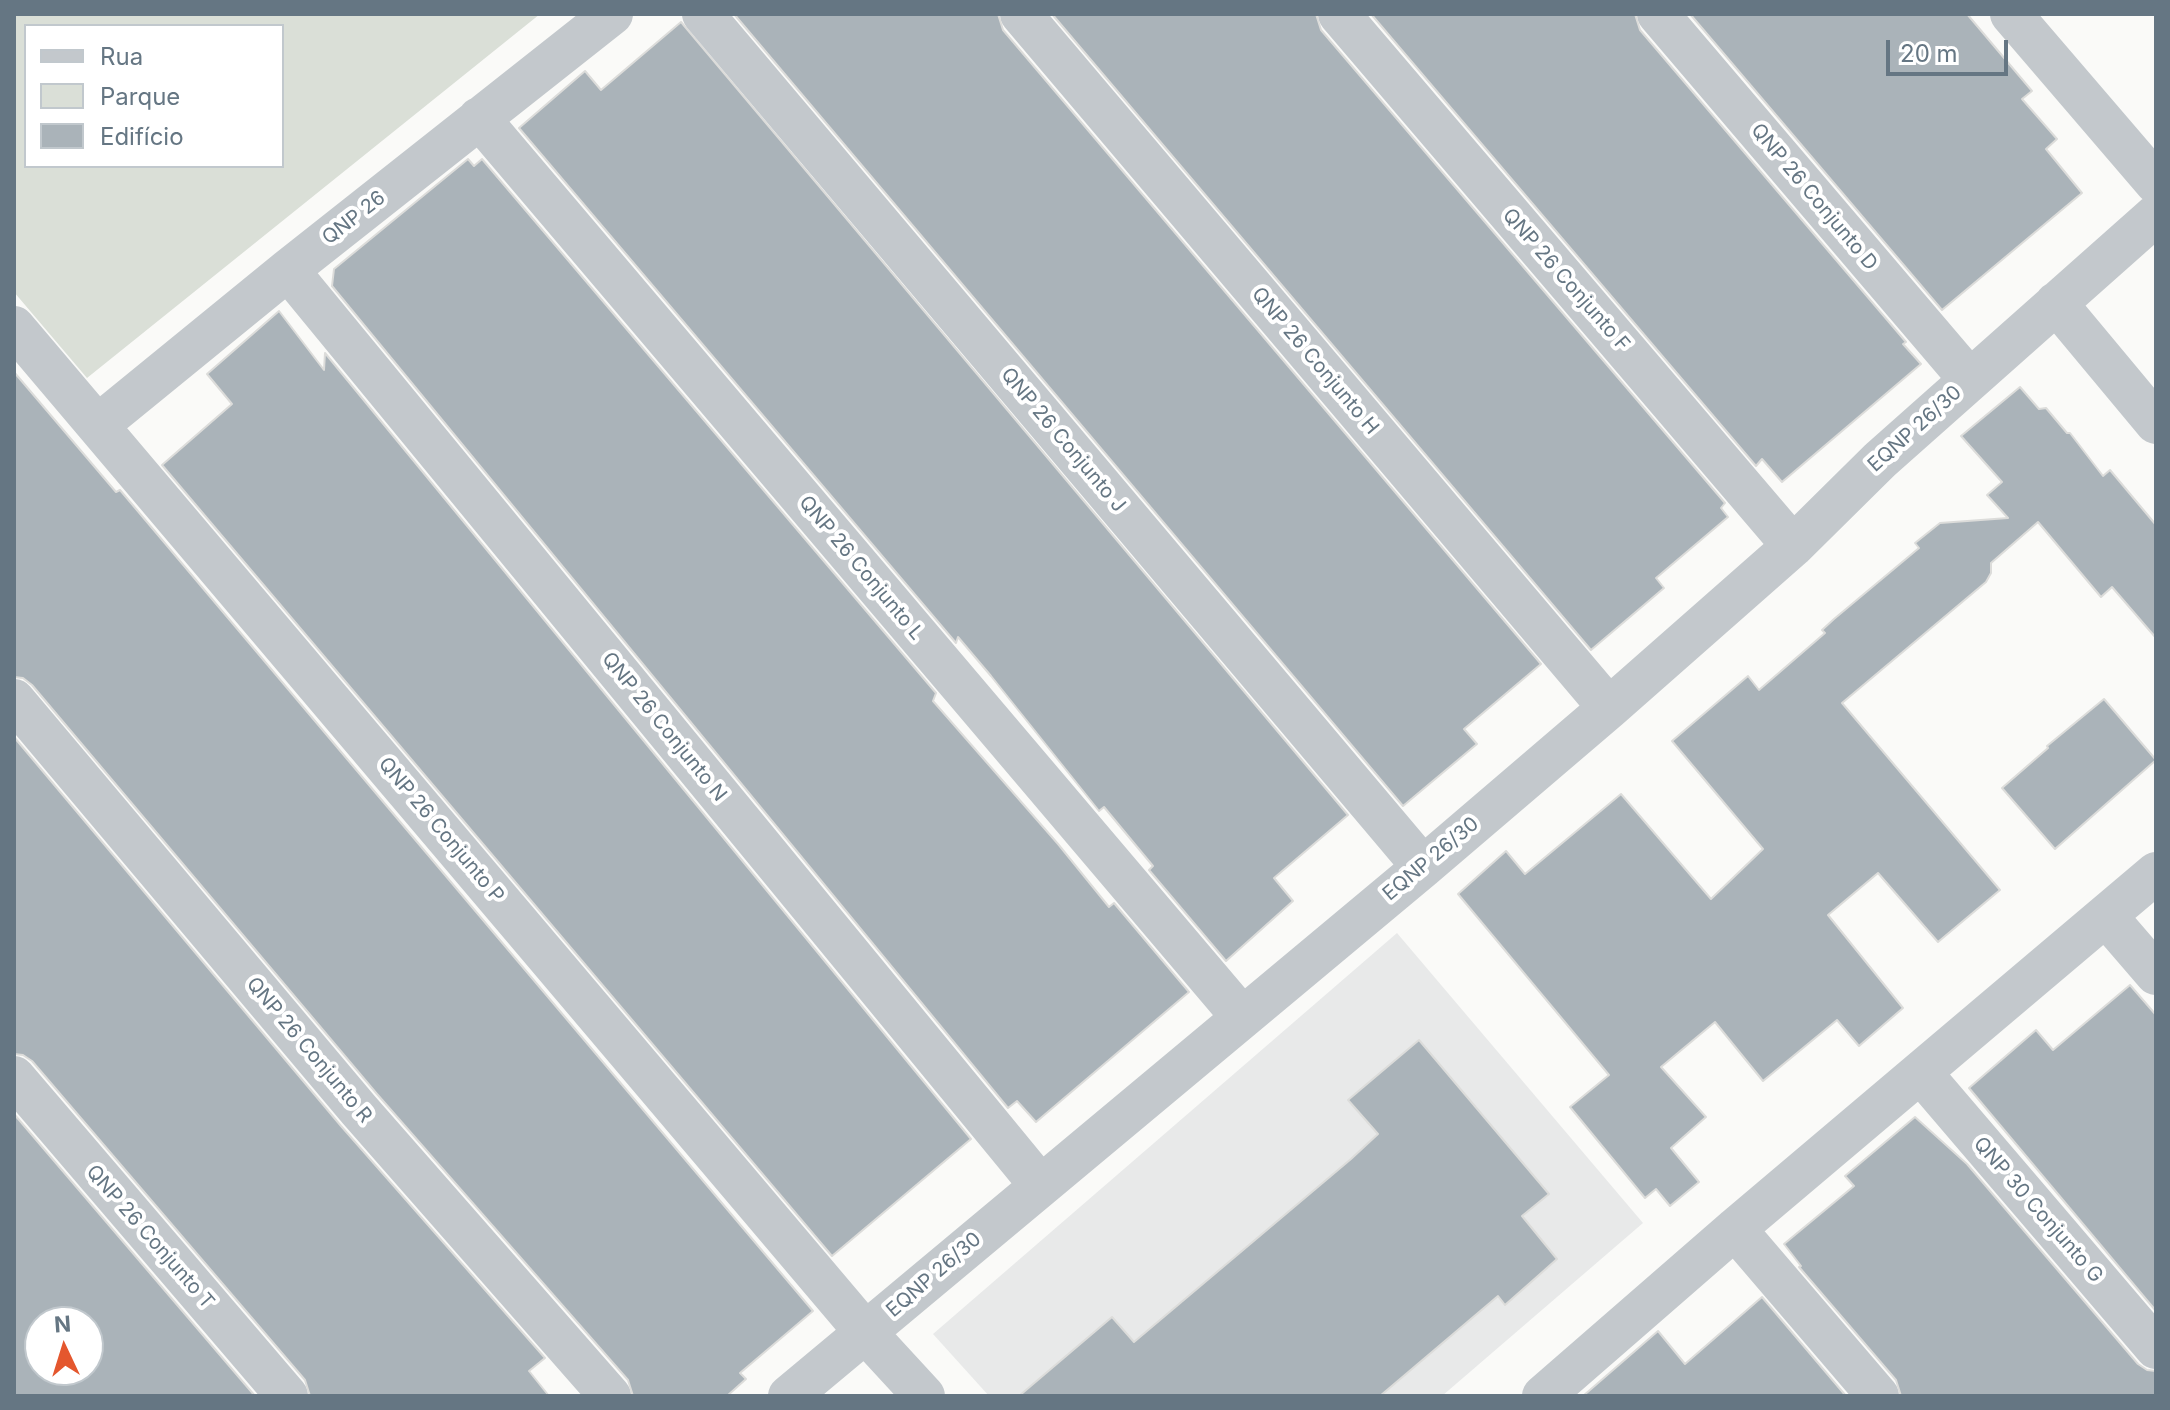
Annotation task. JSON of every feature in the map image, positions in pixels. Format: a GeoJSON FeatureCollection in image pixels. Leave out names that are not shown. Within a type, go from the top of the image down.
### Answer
{"type":"FeatureCollection","features":[{"type":"Feature","properties":{"kind":"street","name":"QNP 26"},"geometry":{"type":"LineString","coordinates":[[98,425],[288,270],[612,14]]}},
{"type":"Feature","properties":{"kind":"street","name":"QNP 26 Conjunto J"},"geometry":{"type":"LineString","coordinates":[[703,14],[1423,867]]}},
{"type":"Feature","properties":{"kind":"street","name":"QNP 26 Conjunto H"},"geometry":{"type":"LineString","coordinates":[[1021,14],[1609,708]]}},
{"type":"Feature","properties":{"kind":"street","name":"QNP 26 Conjunto F"},"geometry":{"type":"LineString","coordinates":[[1339,14],[1793,546]]}},
{"type":"Feature","properties":{"kind":"street","name":"QNP 26 Conjunto D"},"geometry":{"type":"LineString","coordinates":[[1658,14],[1970,380]]}},
{"type":"Feature","properties":{"kind":"street"},"geometry":{"type":"LineString","coordinates":[[2011,14],[2156,183]]}},
{"type":"Feature","properties":{"kind":"street","name":"QNP 26 Conjunto L"},"geometry":{"type":"LineString","coordinates":[[479,118],[1242,1017]]}},
{"type":"Feature","properties":{"kind":"street","name":"EQNP 26/30"},"geometry":{"type":"LineString","coordinates":[[789,1396],[1609,708],[1793,546],[1880,460],[2156,215]]}},
{"type":"Feature","properties":{"kind":"street","name":"QNP 26 Conjunto N"},"geometry":{"type":"LineString","coordinates":[[288,270],[1040,1185]]}},
{"type":"Feature","properties":{"kind":"street"},"geometry":{"type":"LineString","coordinates":[[2056,303],[2156,423]]}},
{"type":"Feature","properties":{"kind":"street","name":"QNP 26 Conjunto P"},"geometry":{"type":"LineString","coordinates":[[14,327],[866,1333],[924,1396]]}},
{"type":"Feature","properties":{"kind":"street","name":"QNP 26 Conjunto R"},"geometry":{"type":"LineString","coordinates":[[14,700],[359,1110],[610,1396]]}},
{"type":"Feature","properties":{"kind":"street"},"geometry":{"type":"LineString","coordinates":[[1550,1394],[1735,1229],[2156,873]]}},
{"type":"Feature","properties":{"kind":"street"},"geometry":{"type":"LineString","coordinates":[[2106,916],[2156,974]]}},
{"type":"Feature","properties":{"kind":"street","name":"QNP 30 Conjunto G"},"geometry":{"type":"LineString","coordinates":[[1921,1073],[2156,1348]]}},
{"type":"Feature","properties":{"kind":"street","name":"QNP 26 Conjunto T"},"geometry":{"type":"LineString","coordinates":[[14,1077],[287,1396]]}},
{"type":"Feature","properties":{"kind":"street"},"geometry":{"type":"LineString","coordinates":[[1735,1229],[1878,1396]]}},
{"type":"Feature","properties":{"kind":"shaded area"},"geometry":{"type":"Polygon","coordinates":[[[1397,933],[1643,1223],[1442,1396],[989,1396],[933,1334],[1397,933]]]}},
{"type":"Feature","properties":{"kind":"green space"},"geometry":{"type":"Polygon","coordinates":[[[14,14],[540,14],[87,378],[14,292],[14,14]]]}},
{"type":"Feature","properties":{"kind":"building"},"geometry":{"type":"Polygon","coordinates":[[[734,14],[998,14],[1003,30],[1541,664],[1464,729],[1477,744],[1403,806],[734,14]]]}},
{"type":"Feature","properties":{"kind":"building"},"geometry":{"type":"Polygon","coordinates":[[[1052,14],[1316,14],[1321,30],[1725,503],[1721,508],[1728,517],[1656,578],[1664,588],[1591,650],[1052,14]]]}},
{"type":"Feature","properties":{"kind":"building"},"geometry":{"type":"Polygon","coordinates":[[[1371,14],[1635,14],[1640,30],[1906,342],[1903,344],[1921,364],[1782,482],[1762,459],[1756,466],[1371,14]]]}},
{"type":"Feature","properties":{"kind":"building"},"geometry":{"type":"Polygon","coordinates":[[[1690,14],[1967,14],[2032,91],[2022,99],[2057,139],[2046,149],[2082,193],[1942,310],[1690,14]]]}},
{"type":"Feature","properties":{"kind":"building"},"geometry":{"type":"Polygon","coordinates":[[[681,22],[1348,815],[1274,878],[1293,901],[1226,961],[1149,870],[1153,866],[1104,807],[1099,811],[958,637],[956,643],[519,128],[585,71],[601,90],[681,22]]]}},
{"type":"Feature","properties":{"kind":"building"},"geometry":{"type":"Polygon","coordinates":[[[468,159],[474,166],[482,159],[936,693],[933,701],[1109,907],[1114,903],[1189,992],[1036,1122],[1017,1101],[1008,1108],[332,286],[334,269],[468,159]]]}},
{"type":"Feature","properties":{"kind":"building"},"geometry":{"type":"Polygon","coordinates":[[[279,311],[324,370],[325,353],[971,1139],[832,1256],[162,465],[232,404],[207,374],[279,311]]]}},
{"type":"Feature","properties":{"kind":"building"},"geometry":{"type":"Polygon","coordinates":[[[14,372],[116,492],[120,490],[813,1311],[740,1373],[746,1379],[727,1396],[633,1396],[628,1380],[377,1094],[32,685],[23,678],[14,677],[14,372]]]}},
{"type":"Feature","properties":{"kind":"building"},"geometry":{"type":"Polygon","coordinates":[[[2020,387],[2039,409],[2046,408],[2070,433],[2103,476],[2110,470],[2156,525],[2156,638],[2112,587],[2101,597],[2038,522],[1991,563],[1991,573],[1986,582],[1842,703],[2000,890],[1938,942],[1878,873],[1828,915],[1903,1008],[1859,1046],[1837,1020],[1763,1081],[1715,1022],[1661,1067],[1706,1117],[1671,1148],[1699,1182],[1670,1206],[1656,1189],[1645,1198],[1570,1107],[1609,1075],[1458,894],[1506,851],[1525,874],[1621,794],[1711,899],[1763,849],[1672,741],[1748,676],[1759,690],[1825,633],[1822,630],[1834,619],[1919,548],[1915,543],[1940,523],[2008,518],[1987,495],[2002,482],[1961,436],[2020,387]]]}},
{"type":"Feature","properties":{"kind":"building"},"geometry":{"type":"Polygon","coordinates":[[[2104,699],[2156,760],[2055,849],[2002,788],[2104,699]]]}},
{"type":"Feature","properties":{"kind":"building"},"geometry":{"type":"Polygon","coordinates":[[[14,737],[341,1126],[545,1358],[529,1371],[549,1396],[310,1396],[305,1380],[32,1061],[14,1054],[14,737]]]}},
{"type":"Feature","properties":{"kind":"building"},"geometry":{"type":"Polygon","coordinates":[[[2130,985],[2156,1015],[2156,1311],[1969,1088],[2036,1030],[2053,1050],[2130,985]]]}},
{"type":"Feature","properties":{"kind":"building"},"geometry":{"type":"Polygon","coordinates":[[[1419,1040],[1549,1194],[1522,1216],[1557,1259],[1505,1305],[1498,1296],[1380,1396],[1019,1396],[1112,1317],[1134,1342],[1351,1159],[1378,1134],[1348,1100],[1419,1040]]]}},
{"type":"Feature","properties":{"kind":"building"},"geometry":{"type":"Polygon","coordinates":[[[14,1114],[255,1396],[14,1396],[14,1114]]]}},
{"type":"Feature","properties":{"kind":"building"},"geometry":{"type":"Polygon","coordinates":[[[1915,1117],[1967,1164],[2138,1364],[2156,1371],[2156,1396],[1901,1396],[1896,1380],[1799,1267],[1784,1244],[1854,1186],[1845,1176],[1915,1117]]]}},
{"type":"Feature","properties":{"kind":"building"},"geometry":{"type":"Polygon","coordinates":[[[1762,1297],[1846,1396],[1583,1396],[1658,1331],[1685,1364],[1762,1297]]]}}]}
